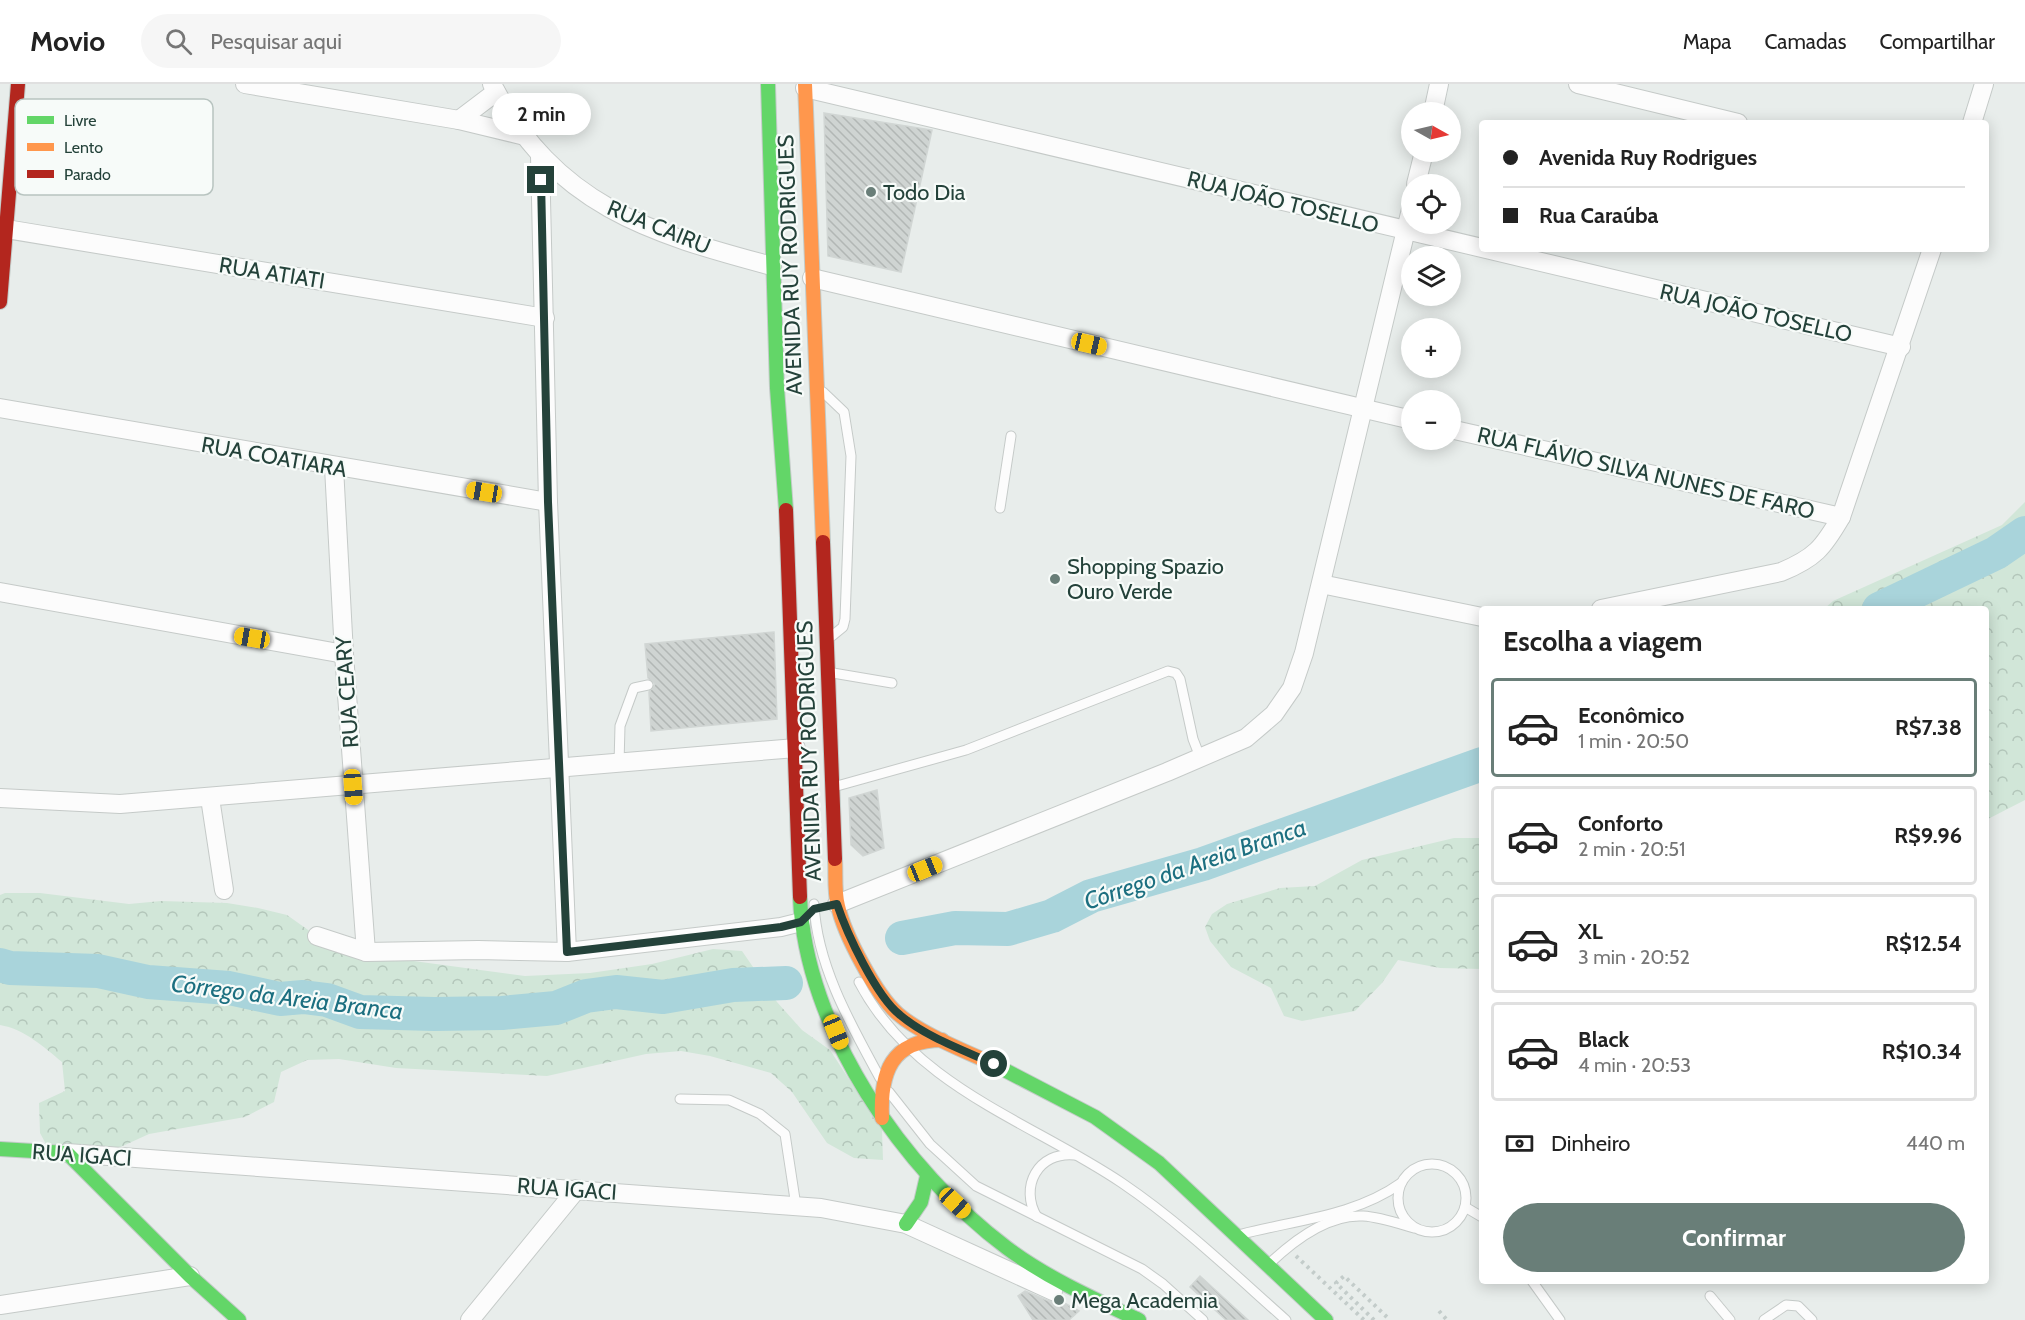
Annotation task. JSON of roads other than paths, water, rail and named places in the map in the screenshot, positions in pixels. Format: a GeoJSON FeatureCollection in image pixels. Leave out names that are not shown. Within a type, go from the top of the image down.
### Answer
{"type":"FeatureCollection","features":[{"type":"Feature","properties":{"kind":"main road"},"geometry":{"type":"LineString","coordinates":[[16,99],[18,84]]}},
{"type":"Feature","properties":{"kind":"main road","name":"AVENIDA RUY RODRIGUES"},"geometry":{"type":"LineString","coordinates":[[768,84],[780,273],[791,657],[796,748],[819,907],[846,931],[868,972],[898,1014],[942,1040],[1028,1080],[1095,1118],[1159,1163],[1326,1320]]}},
{"type":"Feature","properties":{"kind":"main road","name":"AVENIDA RUY RODRIGUES"},"geometry":{"type":"LineString","coordinates":[[805,86],[806,276],[815,385],[831,788],[819,907],[815,981],[842,1050],[882,1118],[927,1176],[1013,1253],[1114,1316],[1139,1320]]}},
{"type":"Feature","properties":{"kind":"main road"},"geometry":{"type":"LineString","coordinates":[[0,302],[3,228],[15,113]]}},
{"type":"Feature","properties":{"kind":"main road"},"geometry":{"type":"LineString","coordinates":[[882,1118],[883,1083],[891,1065],[908,1045],[922,1040],[942,1040]]}},
{"type":"Feature","properties":{"kind":"main road","name":"RUA IGACI"},"geometry":{"type":"LineString","coordinates":[[0,1149],[67,1154]]}},
{"type":"Feature","properties":{"kind":"main road"},"geometry":{"type":"LineString","coordinates":[[67,1154],[190,1276],[239,1320]]}},
{"type":"Feature","properties":{"kind":"main road"},"geometry":{"type":"LineString","coordinates":[[906,1224],[920,1208],[927,1176]]}},
{"type":"Feature","properties":{"kind":"street"},"geometry":{"type":"LineString","coordinates":[[245,84],[459,120],[521,135]]}},
{"type":"Feature","properties":{"kind":"street"},"geometry":{"type":"LineString","coordinates":[[1435,102],[1439,84]]}},
{"type":"Feature","properties":{"kind":"street"},"geometry":{"type":"LineString","coordinates":[[1578,84],[1726,120]]}},
{"type":"Feature","properties":{"kind":"street"},"geometry":{"type":"LineString","coordinates":[[1973,120],[1984,84]]}},
{"type":"Feature","properties":{"kind":"street","name":"RUA JOÃO TOSELLO"},"geometry":{"type":"LineString","coordinates":[[805,86],[1401,230]]}},
{"type":"Feature","properties":{"kind":"street"},"geometry":{"type":"LineString","coordinates":[[459,120],[494,88]]}},
{"type":"Feature","properties":{"kind":"street","name":"RUA CAIRU"},"geometry":{"type":"LineString","coordinates":[[494,88],[521,135],[540,156],[579,191],[624,218],[706,249],[780,273]]}},
{"type":"Feature","properties":{"kind":"street"},"geometry":{"type":"LineString","coordinates":[[540,156],[548,502],[567,952]]}},
{"type":"Feature","properties":{"kind":"street","name":"RUA ATIATI"},"geometry":{"type":"LineString","coordinates":[[3,228],[544,318]]}},
{"type":"Feature","properties":{"kind":"street"},"geometry":{"type":"LineString","coordinates":[[317,936],[366,952],[478,950],[567,952],[781,927],[819,907],[1246,738],[1274,714],[1292,688],[1322,585],[1405,234]]}},
{"type":"Feature","properties":{"kind":"street","name":"RUA JOÃO TOSELLO"},"geometry":{"type":"LineString","coordinates":[[1419,234],[1479,248]]}},
{"type":"Feature","properties":{"kind":"street","name":"RUA JOÃO TOSELLO"},"geometry":{"type":"LineString","coordinates":[[1496,252],[1901,347]]}},
{"type":"Feature","properties":{"kind":"street"},"geometry":{"type":"LineString","coordinates":[[1616,606],[1781,572],[1808,561],[1825,544],[1841,517],[1901,347],[1931,252]]}},
{"type":"Feature","properties":{"kind":"street"},"geometry":{"type":"LineString","coordinates":[[806,276],[1401,418]]}},
{"type":"Feature","properties":{"kind":"street","name":"RUA COATIARA"},"geometry":{"type":"LineString","coordinates":[[0,408],[334,468],[548,502]]}},
{"type":"Feature","properties":{"kind":"street","name":"RUA FLÁVIO SILVA NUNES DE FARO"},"geometry":{"type":"LineString","coordinates":[[1461,431],[1841,517]]}},
{"type":"Feature","properties":{"kind":"street","name":"RUA CEARY"},"geometry":{"type":"LineString","coordinates":[[334,468],[344,654],[366,952]]}},
{"type":"Feature","properties":{"kind":"street"},"geometry":{"type":"LineString","coordinates":[[1322,585],[1479,616]]}},
{"type":"Feature","properties":{"kind":"street"},"geometry":{"type":"LineString","coordinates":[[0,592],[344,654]]}},
{"type":"Feature","properties":{"kind":"street"},"geometry":{"type":"LineString","coordinates":[[0,798],[120,804],[559,770],[796,748]]}},
{"type":"Feature","properties":{"kind":"street"},"geometry":{"type":"LineString","coordinates":[[210,798],[224,890]]}},
{"type":"Feature","properties":{"kind":"street","name":"RUA IGACI"},"geometry":{"type":"LineString","coordinates":[[67,1154],[577,1189],[845,1211],[906,1224],[1114,1316]]}},
{"type":"Feature","properties":{"kind":"street"},"geometry":{"type":"LineString","coordinates":[[470,1320],[577,1189]]}},
{"type":"Feature","properties":{"kind":"street"},"geometry":{"type":"LineString","coordinates":[[0,1305],[190,1276]]}},
{"type":"Feature","properties":{"kind":"lane"},"geometry":{"type":"LineString","coordinates":[[775,84],[780,273]]}},
{"type":"Feature","properties":{"kind":"lane"},"geometry":{"type":"LineString","coordinates":[[815,385],[844,412],[851,456],[845,619],[843,627],[826,641]]}},
{"type":"Feature","properties":{"kind":"lane"},"geometry":{"type":"LineString","coordinates":[[1000,508],[1011,436]]}},
{"type":"Feature","properties":{"kind":"lane"},"geometry":{"type":"LineString","coordinates":[[791,657],[792,448]]}},
{"type":"Feature","properties":{"kind":"lane"},"geometry":{"type":"LineString","coordinates":[[831,788],[966,750],[1167,671],[1176,673],[1180,679],[1193,739],[1200,757]]}},
{"type":"Feature","properties":{"kind":"lane"},"geometry":{"type":"LineString","coordinates":[[828,672],[892,683]]}},
{"type":"Feature","properties":{"kind":"lane"},"geometry":{"type":"LineString","coordinates":[[618,765],[621,726],[634,688],[648,685]]}},
{"type":"Feature","properties":{"kind":"lane"},"geometry":{"type":"LineString","coordinates":[[824,867],[819,907],[821,951],[848,1018],[883,1083],[930,1144],[976,1186],[1142,1269],[1163,1284],[1203,1320]]}},
{"type":"Feature","properties":{"kind":"lane"},"geometry":{"type":"LineString","coordinates":[[819,907],[834,928]]}},
{"type":"Feature","properties":{"kind":"lane"},"geometry":{"type":"LineString","coordinates":[[853,970],[869,1001],[931,1069],[982,1104],[1077,1155],[1173,1221],[1286,1320]]}},
{"type":"Feature","properties":{"kind":"lane"},"geometry":{"type":"LineString","coordinates":[[680,1099],[729,1100],[760,1114],[785,1134],[796,1206]]}},
{"type":"Feature","properties":{"kind":"lane"},"geometry":{"type":"LineString","coordinates":[[1037,1217],[1029,1193],[1037,1169],[1051,1158],[1077,1155]]}},
{"type":"Feature","properties":{"kind":"lane"},"geometry":{"type":"LineString","coordinates":[[1237,1235],[1334,1213],[1381,1198],[1417,1167],[1439,1164],[1458,1175],[1464,1185],[1465,1207],[1451,1226],[1430,1232],[1362,1216],[1345,1218],[1326,1224],[1287,1247],[1267,1265]]}},
{"type":"Feature","properties":{"kind":"lane"},"geometry":{"type":"LineString","coordinates":[[1401,1183],[1398,1194],[1402,1215],[1418,1229]]}},
{"type":"Feature","properties":{"kind":"lane"},"geometry":{"type":"LineString","coordinates":[[1465,1207],[1479,1215]]}},
{"type":"Feature","properties":{"kind":"lane"},"geometry":{"type":"LineString","coordinates":[[1534,1284],[1560,1320]]}},
{"type":"Feature","properties":{"kind":"lane"},"geometry":{"type":"LineString","coordinates":[[1710,1296],[1730,1320]]}},
{"type":"Feature","properties":{"kind":"lane"},"geometry":{"type":"LineString","coordinates":[[1764,1320],[1786,1305],[1798,1306],[1809,1314],[1812,1320]]}},
{"type":"Feature","properties":{"kind":"waterway","name":"Córrego da Areia Branca"},"geometry":{"type":"LineString","coordinates":[[1885,606],[1996,553],[2025,533]]}},
{"type":"Feature","properties":{"kind":"waterway","name":"Córrego da Areia Branca"},"geometry":{"type":"LineString","coordinates":[[902,938],[955,928],[1008,929],[1052,916],[1091,896],[1203,864],[1479,765]]}},
{"type":"Feature","properties":{"kind":"waterway","name":"Córrego da Areia Branca"},"geometry":{"type":"LineString","coordinates":[[0,965],[10,968],[98,971],[148,982],[229,988],[280,999],[303,997],[327,1000],[360,1012],[434,1014],[502,1013],[556,1008],[586,996],[616,992],[663,997],[733,985],[786,983]]}},
{"type":"Feature","properties":{"kind":"place","name":"Todo Dia"},"geometry":{"type":"Point","coordinates":[871,192]}},
{"type":"Feature","properties":{"kind":"place","name":"Shopping Spazio Ouro Verde"},"geometry":{"type":"Point","coordinates":[1055,579]}},
{"type":"Feature","properties":{"kind":"place","name":"Mega Academia"},"geometry":{"type":"Point","coordinates":[1059,1300]}}]}
